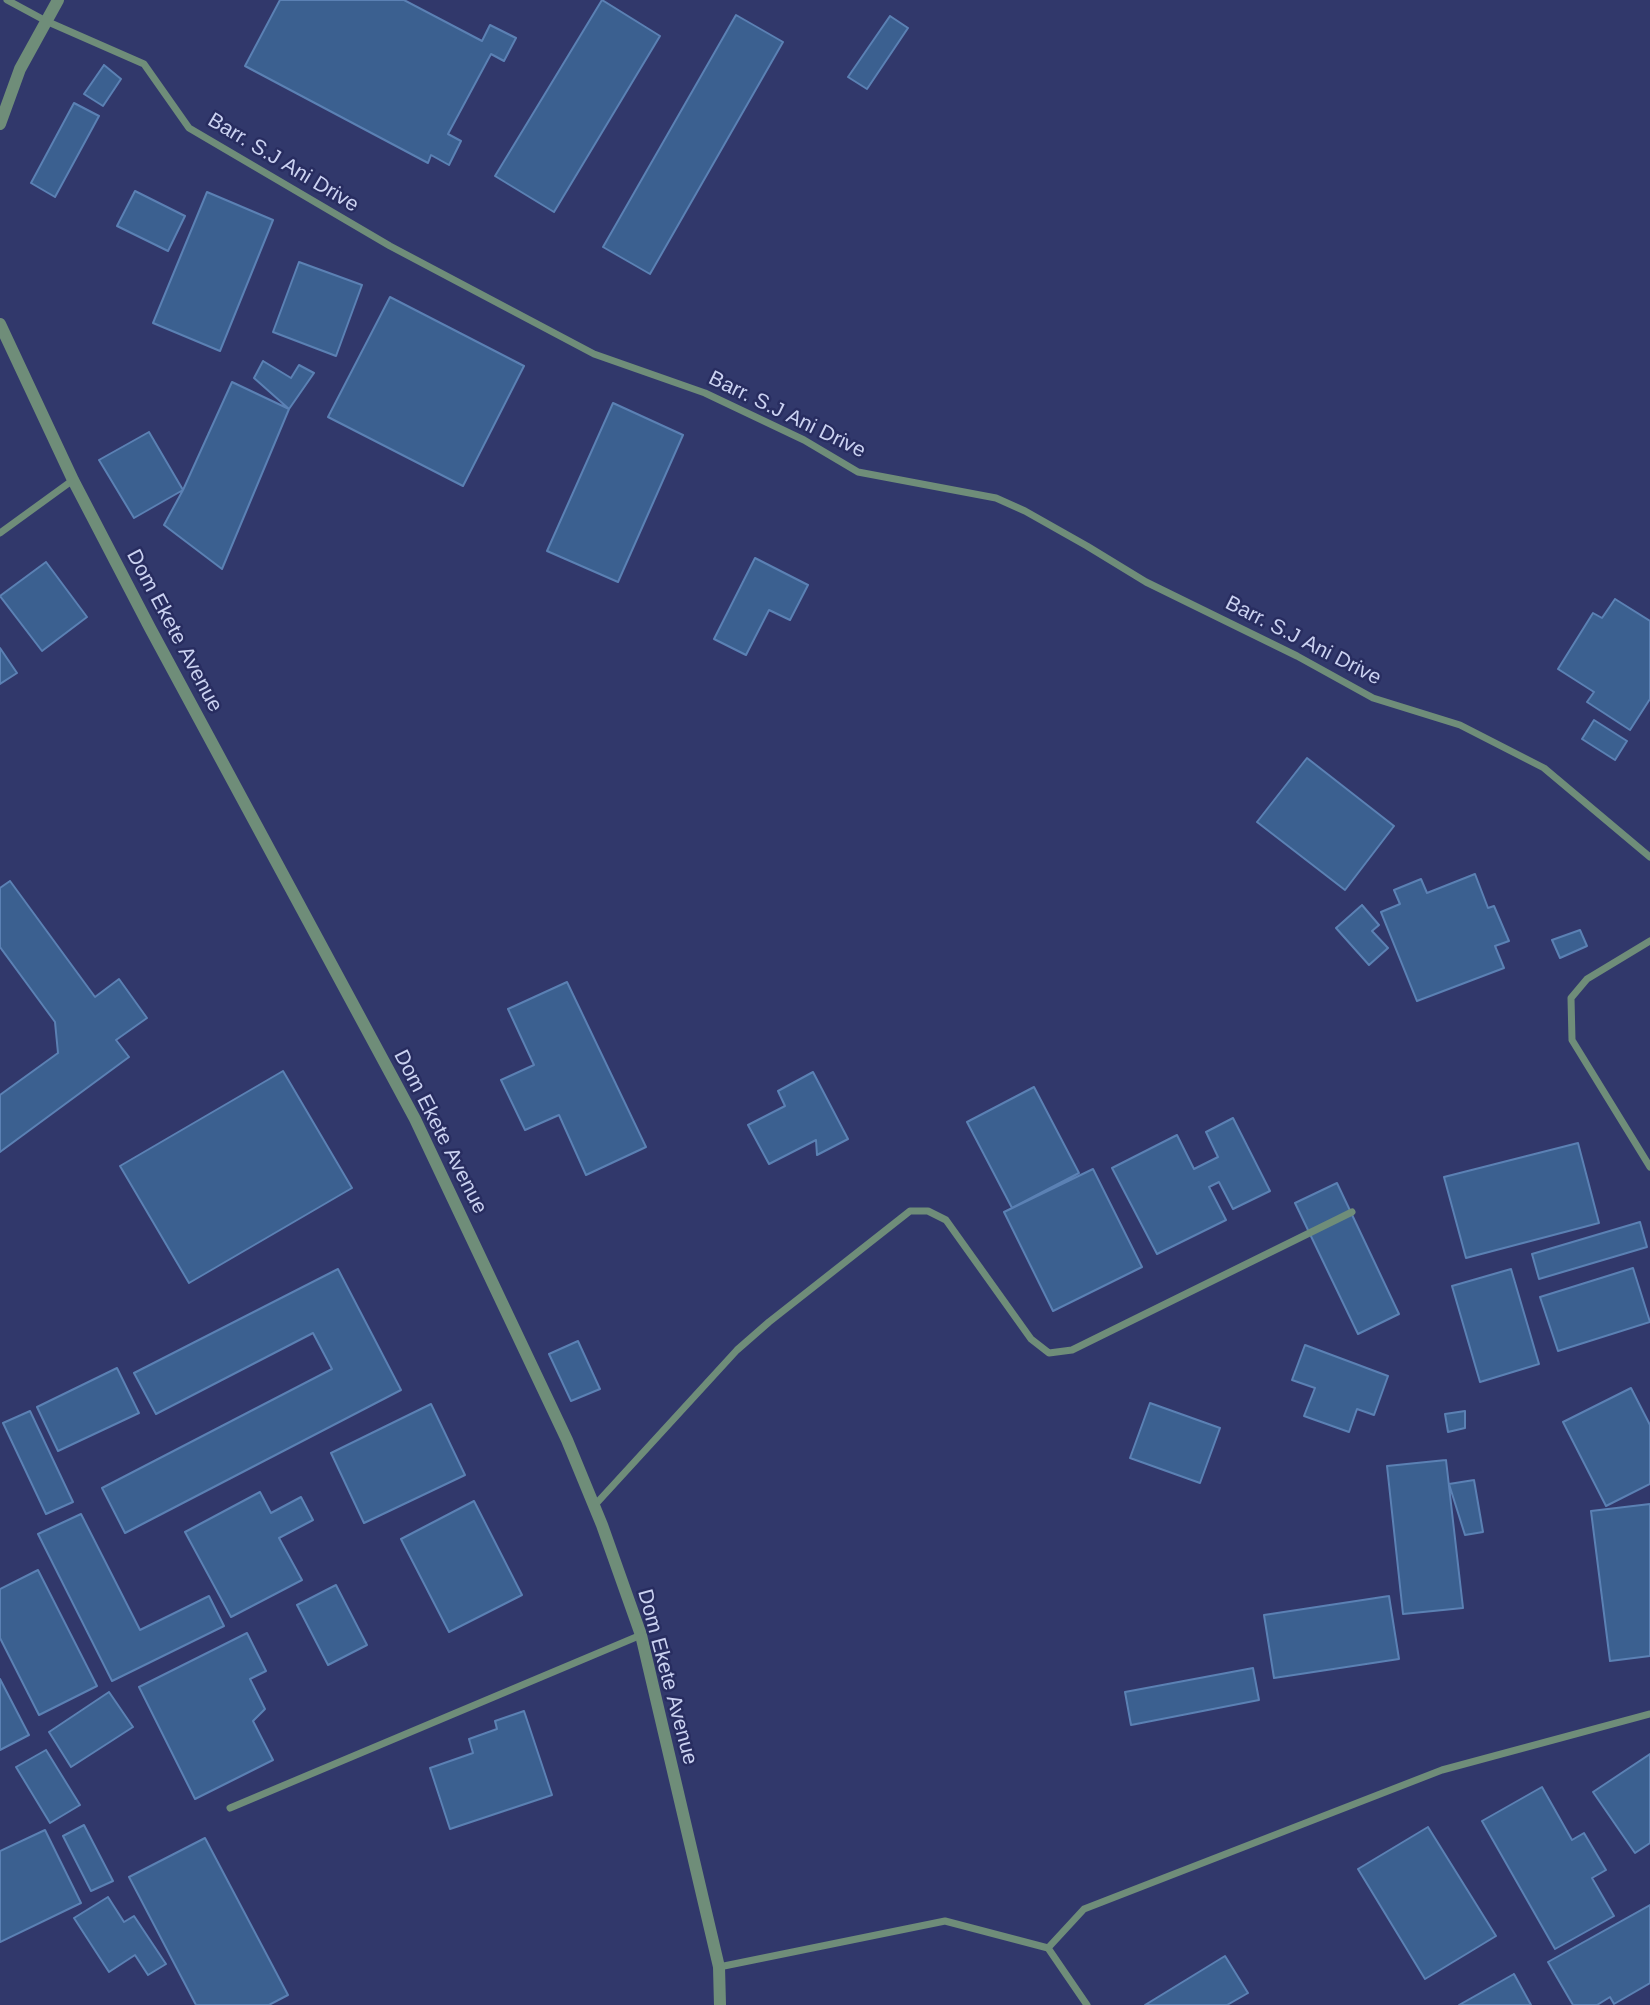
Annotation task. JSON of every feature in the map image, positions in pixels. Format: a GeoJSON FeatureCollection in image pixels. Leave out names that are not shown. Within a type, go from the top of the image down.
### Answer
{"type":"FeatureCollection","features":[{"type":"Feature","properties":{"kind":"street","name":"Barr. S.J Ani Drive"},"geometry":{"type":"LineString","coordinates":[[6,0],[46,21],[144,64],[189,128],[390,246],[594,354],[705,393],[804,440],[858,472],[996,498],[1025,511],[1146,582],[1297,656],[1373,698],[1460,726],[1544,768],[1650,857]]}},
{"type":"Feature","properties":{"kind":"street"},"geometry":{"type":"LineString","coordinates":[[0,124],[20,69],[58,0]]}},
{"type":"Feature","properties":{"kind":"street","name":"Dom Ekete Avenue"},"geometry":{"type":"LineString","coordinates":[[0,324],[73,480],[156,640],[415,1119],[567,1440],[641,1634],[719,1967],[720,2005]]}},
{"type":"Feature","properties":{"kind":"street"},"geometry":{"type":"LineString","coordinates":[[0,533],[73,480]]}},
{"type":"Feature","properties":{"kind":"street"},"geometry":{"type":"LineString","coordinates":[[1650,941],[1587,979],[1571,998],[1572,1040],[1650,1167]]}},
{"type":"Feature","properties":{"kind":"street"},"geometry":{"type":"LineString","coordinates":[[594,1506],[737,1350],[910,1211],[928,1211],[946,1220],[1031,1339],[1049,1353],[1072,1350],[1352,1212]]}},
{"type":"Feature","properties":{"kind":"street"},"geometry":{"type":"LineString","coordinates":[[230,1808],[641,1634]]}},
{"type":"Feature","properties":{"kind":"street"},"geometry":{"type":"LineString","coordinates":[[1048,1948],[1084,1909],[1442,1770],[1650,1714]]}},
{"type":"Feature","properties":{"kind":"street"},"geometry":{"type":"LineString","coordinates":[[719,1967],[945,1921],[1048,1948],[1087,2005]]}},
{"type":"Feature","properties":{"kind":"building"},"geometry":{"type":"Polygon","coordinates":[[[280,0],[404,0],[482,41],[490,25],[516,38],[504,61],[491,54],[448,134],[461,141],[449,165],[431,155],[428,163],[245,66],[280,0]]]}},
{"type":"Feature","properties":{"kind":"building"},"geometry":{"type":"Polygon","coordinates":[[[602,0],[660,36],[554,212],[495,176],[602,0]]]}},
{"type":"Feature","properties":{"kind":"building"},"geometry":{"type":"Polygon","coordinates":[[[736,15],[783,42],[650,274],[603,247],[736,15]]]}},
{"type":"Feature","properties":{"kind":"building"},"geometry":{"type":"Polygon","coordinates":[[[890,16],[908,28],[867,89],[848,77],[890,16]]]}},
{"type":"Feature","properties":{"kind":"building"},"geometry":{"type":"Polygon","coordinates":[[[104,65],[121,79],[103,106],[84,94],[104,65]]]}},
{"type":"Feature","properties":{"kind":"building"},"geometry":{"type":"Polygon","coordinates":[[[74,103],[99,116],[55,197],[31,183],[74,103]]]}},
{"type":"Feature","properties":{"kind":"building"},"geometry":{"type":"Polygon","coordinates":[[[135,191],[185,216],[168,251],[117,226],[135,191]]]}},
{"type":"Feature","properties":{"kind":"building"},"geometry":{"type":"Polygon","coordinates":[[[207,192],[273,220],[220,351],[153,323],[207,192]]]}},
{"type":"Feature","properties":{"kind":"building"},"geometry":{"type":"Polygon","coordinates":[[[299,262],[362,285],[336,356],[273,332],[299,262]]]}},
{"type":"Feature","properties":{"kind":"building"},"geometry":{"type":"Polygon","coordinates":[[[390,297],[524,366],[463,486],[328,417],[390,297]]]}},
{"type":"Feature","properties":{"kind":"building"},"geometry":{"type":"Polygon","coordinates":[[[263,361],[291,378],[299,365],[314,373],[289,409],[254,378],[263,361]]]}},
{"type":"Feature","properties":{"kind":"building"},"geometry":{"type":"Polygon","coordinates":[[[232,382],[289,409],[222,569],[164,525],[183,490],[232,382]]]}},
{"type":"Feature","properties":{"kind":"building"},"geometry":{"type":"Polygon","coordinates":[[[613,403],[683,435],[618,582],[547,551],[613,403]]]}},
{"type":"Feature","properties":{"kind":"building"},"geometry":{"type":"Polygon","coordinates":[[[149,432],[183,490],[134,518],[99,460],[149,432]]]}},
{"type":"Feature","properties":{"kind":"building"},"geometry":{"type":"Polygon","coordinates":[[[755,558],[808,585],[790,620],[769,610],[746,655],[714,639],[755,558]]]}},
{"type":"Feature","properties":{"kind":"building"},"geometry":{"type":"Polygon","coordinates":[[[46,562],[87,617],[42,651],[0,596],[46,562]]]}},
{"type":"Feature","properties":{"kind":"building"},"geometry":{"type":"Polygon","coordinates":[[[1615,599],[1650,621],[1650,699],[1630,730],[1587,702],[1594,692],[1558,669],[1593,613],[1602,618],[1615,599]]]}},
{"type":"Feature","properties":{"kind":"building"},"geometry":{"type":"Polygon","coordinates":[[[0,648],[17,673],[0,684],[0,648]]]}},
{"type":"Feature","properties":{"kind":"building"},"geometry":{"type":"Polygon","coordinates":[[[1594,720],[1627,741],[1615,760],[1582,739],[1594,720]]]}},
{"type":"Feature","properties":{"kind":"building"},"geometry":{"type":"Polygon","coordinates":[[[1307,758],[1394,826],[1345,890],[1257,822],[1307,758]]]}},
{"type":"Feature","properties":{"kind":"building"},"geometry":{"type":"Polygon","coordinates":[[[1475,874],[1488,908],[1494,906],[1509,941],[1495,946],[1504,968],[1417,1001],[1381,912],[1400,904],[1394,890],[1421,879],[1427,893],[1475,874]]]}},
{"type":"Feature","properties":{"kind":"building"},"geometry":{"type":"Polygon","coordinates":[[[10,881],[95,997],[119,979],[147,1018],[116,1040],[129,1057],[0,1152],[0,1095],[58,1053],[55,1022],[0,947],[0,888],[10,881]]]}},
{"type":"Feature","properties":{"kind":"building"},"geometry":{"type":"Polygon","coordinates":[[[1362,905],[1379,925],[1372,931],[1388,948],[1369,965],[1336,928],[1362,905]]]}},
{"type":"Feature","properties":{"kind":"building"},"geometry":{"type":"Polygon","coordinates":[[[1580,930],[1587,946],[1560,958],[1552,940],[1580,930]]]}},
{"type":"Feature","properties":{"kind":"building"},"geometry":{"type":"Polygon","coordinates":[[[567,982],[646,1147],[586,1175],[559,1115],[525,1130],[501,1080],[534,1065],[508,1009],[567,982]]]}},
{"type":"Feature","properties":{"kind":"building"},"geometry":{"type":"Polygon","coordinates":[[[283,1071],[352,1188],[189,1283],[120,1166],[283,1071]]]}},
{"type":"Feature","properties":{"kind":"building"},"geometry":{"type":"Polygon","coordinates":[[[813,1072],[848,1139],[817,1155],[816,1140],[769,1164],[748,1125],[785,1106],[778,1091],[813,1072]]]}},
{"type":"Feature","properties":{"kind":"building"},"geometry":{"type":"Polygon","coordinates":[[[1034,1087],[1079,1173],[1012,1208],[967,1122],[1034,1087]]]}},
{"type":"Feature","properties":{"kind":"building"},"geometry":{"type":"Polygon","coordinates":[[[1233,1118],[1270,1191],[1233,1209],[1219,1182],[1209,1187],[1226,1220],[1157,1254],[1112,1168],[1177,1135],[1194,1169],[1218,1157],[1206,1132],[1233,1118]]]}},
{"type":"Feature","properties":{"kind":"building"},"geometry":{"type":"Polygon","coordinates":[[[1578,1143],[1599,1223],[1466,1258],[1444,1177],[1578,1143]]]}},
{"type":"Feature","properties":{"kind":"building"},"geometry":{"type":"Polygon","coordinates":[[[1093,1169],[1142,1267],[1053,1311],[1004,1212],[1093,1169]]]}},
{"type":"Feature","properties":{"kind":"building"},"geometry":{"type":"Polygon","coordinates":[[[1337,1183],[1399,1314],[1358,1334],[1295,1203],[1337,1183]]]}},
{"type":"Feature","properties":{"kind":"building"},"geometry":{"type":"Polygon","coordinates":[[[1640,1222],[1647,1247],[1539,1279],[1532,1254],[1640,1222]]]}},
{"type":"Feature","properties":{"kind":"building"},"geometry":{"type":"Polygon","coordinates":[[[1633,1268],[1650,1322],[1558,1351],[1540,1297],[1633,1268]]]}},
{"type":"Feature","properties":{"kind":"building"},"geometry":{"type":"Polygon","coordinates":[[[338,1269],[401,1390],[125,1533],[102,1488],[332,1369],[313,1333],[156,1414],[134,1373],[338,1269]]]}},
{"type":"Feature","properties":{"kind":"building"},"geometry":{"type":"Polygon","coordinates":[[[1511,1269],[1539,1364],[1480,1382],[1452,1286],[1511,1269]]]}},
{"type":"Feature","properties":{"kind":"building"},"geometry":{"type":"Polygon","coordinates":[[[578,1341],[600,1389],[571,1401],[549,1354],[578,1341]]]}},
{"type":"Feature","properties":{"kind":"building"},"geometry":{"type":"Polygon","coordinates":[[[1305,1345],[1388,1376],[1374,1415],[1357,1409],[1349,1432],[1304,1416],[1315,1388],[1292,1380],[1305,1345]]]}},
{"type":"Feature","properties":{"kind":"building"},"geometry":{"type":"Polygon","coordinates":[[[117,1368],[139,1413],[58,1451],[37,1407],[117,1368]]]}},
{"type":"Feature","properties":{"kind":"building"},"geometry":{"type":"Polygon","coordinates":[[[1631,1388],[1650,1425],[1650,1484],[1606,1506],[1563,1422],[1631,1388]]]}},
{"type":"Feature","properties":{"kind":"building"},"geometry":{"type":"Polygon","coordinates":[[[1150,1403],[1220,1428],[1200,1483],[1130,1458],[1150,1403]]]}},
{"type":"Feature","properties":{"kind":"building"},"geometry":{"type":"Polygon","coordinates":[[[431,1404],[465,1475],[364,1523],[331,1453],[431,1404]]]}},
{"type":"Feature","properties":{"kind":"building"},"geometry":{"type":"Polygon","coordinates":[[[30,1411],[73,1502],[46,1514],[3,1423],[30,1411]]]}},
{"type":"Feature","properties":{"kind":"building"},"geometry":{"type":"Polygon","coordinates":[[[1465,1411],[1465,1428],[1448,1432],[1445,1414],[1465,1411]]]}},
{"type":"Feature","properties":{"kind":"building"},"geometry":{"type":"Polygon","coordinates":[[[1446,1460],[1463,1608],[1403,1614],[1387,1466],[1446,1460]]]}},
{"type":"Feature","properties":{"kind":"building"},"geometry":{"type":"Polygon","coordinates":[[[1474,1480],[1483,1532],[1465,1535],[1449,1484],[1474,1480]]]}},
{"type":"Feature","properties":{"kind":"building"},"geometry":{"type":"Polygon","coordinates":[[[260,1492],[271,1513],[301,1497],[313,1520],[279,1538],[302,1580],[231,1617],[185,1532],[260,1492]]]}},
{"type":"Feature","properties":{"kind":"building"},"geometry":{"type":"Polygon","coordinates":[[[474,1501],[522,1595],[449,1632],[401,1539],[474,1501]]]}},
{"type":"Feature","properties":{"kind":"building"},"geometry":{"type":"Polygon","coordinates":[[[1650,1504],[1650,1656],[1610,1661],[1591,1511],[1650,1504]]]}},
{"type":"Feature","properties":{"kind":"building"},"geometry":{"type":"Polygon","coordinates":[[[81,1514],[140,1630],[209,1596],[224,1626],[112,1681],[38,1534],[81,1514]]]}},
{"type":"Feature","properties":{"kind":"building"},"geometry":{"type":"Polygon","coordinates":[[[38,1570],[97,1686],[39,1715],[0,1638],[0,1589],[38,1570]]]}},
{"type":"Feature","properties":{"kind":"building"},"geometry":{"type":"Polygon","coordinates":[[[336,1585],[367,1645],[328,1665],[297,1605],[336,1585]]]}},
{"type":"Feature","properties":{"kind":"building"},"geometry":{"type":"Polygon","coordinates":[[[1389,1596],[1399,1659],[1274,1678],[1264,1615],[1389,1596]]]}},
{"type":"Feature","properties":{"kind":"building"},"geometry":{"type":"Polygon","coordinates":[[[247,1633],[266,1671],[250,1679],[265,1709],[253,1721],[273,1760],[195,1799],[139,1687],[247,1633]]]}},
{"type":"Feature","properties":{"kind":"building"},"geometry":{"type":"Polygon","coordinates":[[[1253,1668],[1259,1700],[1131,1725],[1125,1692],[1253,1668]]]}},
{"type":"Feature","properties":{"kind":"building"},"geometry":{"type":"Polygon","coordinates":[[[0,1679],[29,1735],[0,1750],[0,1679]]]}},
{"type":"Feature","properties":{"kind":"building"},"geometry":{"type":"Polygon","coordinates":[[[109,1692],[133,1727],[71,1767],[49,1732],[109,1692]]]}},
{"type":"Feature","properties":{"kind":"building"},"geometry":{"type":"Polygon","coordinates":[[[524,1711],[552,1795],[450,1829],[430,1768],[473,1753],[469,1739],[497,1729],[495,1721],[524,1711]]]}},
{"type":"Feature","properties":{"kind":"building"},"geometry":{"type":"Polygon","coordinates":[[[46,1750],[80,1805],[50,1823],[16,1767],[46,1750]]]}},
{"type":"Feature","properties":{"kind":"building"},"geometry":{"type":"Polygon","coordinates":[[[1650,1754],[1650,1843],[1635,1853],[1593,1792],[1650,1754]]]}},
{"type":"Feature","properties":{"kind":"building"},"geometry":{"type":"Polygon","coordinates":[[[1542,1787],[1572,1840],[1584,1833],[1606,1870],[1592,1878],[1614,1916],[1555,1949],[1482,1821],[1542,1787]]]}},
{"type":"Feature","properties":{"kind":"building"},"geometry":{"type":"Polygon","coordinates":[[[84,1825],[113,1881],[91,1891],[63,1836],[84,1825]]]}},
{"type":"Feature","properties":{"kind":"building"},"geometry":{"type":"Polygon","coordinates":[[[1428,1827],[1496,1936],[1425,1979],[1358,1869],[1428,1827]]]}},
{"type":"Feature","properties":{"kind":"building"},"geometry":{"type":"Polygon","coordinates":[[[45,1830],[81,1903],[0,1942],[0,1851],[45,1830]]]}},
{"type":"Feature","properties":{"kind":"building"},"geometry":{"type":"Polygon","coordinates":[[[205,1838],[288,1995],[269,2005],[196,2005],[129,1877],[205,1838]]]}},
{"type":"Feature","properties":{"kind":"building"},"geometry":{"type":"Polygon","coordinates":[[[108,1897],[124,1922],[134,1916],[166,1964],[148,1975],[135,1955],[109,1972],[74,1918],[108,1897]]]}},
{"type":"Feature","properties":{"kind":"building"},"geometry":{"type":"Polygon","coordinates":[[[1650,1905],[1650,1983],[1614,2004],[1610,1997],[1597,2005],[1573,2005],[1548,1962],[1650,1905]]]}},
{"type":"Feature","properties":{"kind":"building"},"geometry":{"type":"Polygon","coordinates":[[[1225,1956],[1248,1993],[1227,2005],[1145,2005],[1225,1956]]]}},
{"type":"Feature","properties":{"kind":"building"},"geometry":{"type":"Polygon","coordinates":[[[1514,1974],[1531,2005],[1459,2005],[1514,1974]]]}}]}
